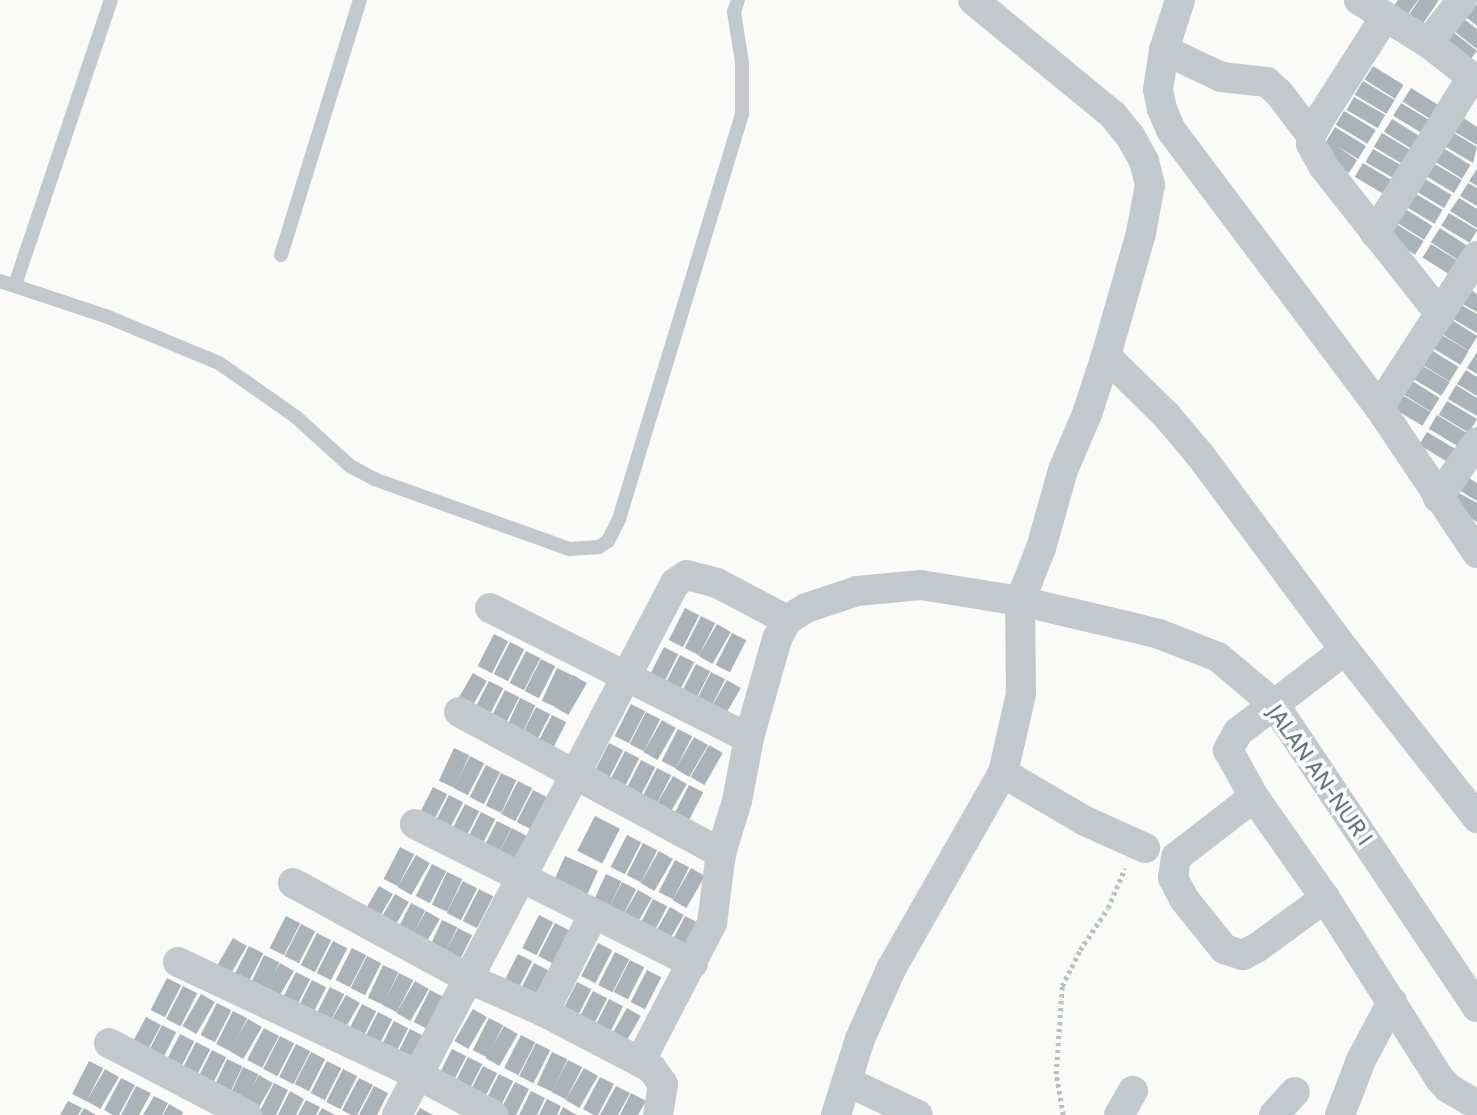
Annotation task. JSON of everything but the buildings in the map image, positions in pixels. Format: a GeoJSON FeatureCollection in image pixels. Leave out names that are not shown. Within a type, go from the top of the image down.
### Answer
{"type":"FeatureCollection","features":[{"type":"Feature","properties":{"kind":"street"},"geometry":{"type":"LineString","coordinates":[[836,1115],[868,1019],[901,950],[1003,773],[1021,694],[1020,601],[1041,548],[1063,470],[1087,414],[1147,206],[1150,185],[1144,162],[1130,136],[1113,115],[973,0]]}},
{"type":"Feature","properties":{"kind":"street"},"geometry":{"type":"LineString","coordinates":[[1180,0],[1164,50],[1158,90],[1162,110],[1171,130],[1379,407],[1477,553]]}},
{"type":"Feature","properties":{"kind":"street"},"geometry":{"type":"LineString","coordinates":[[1359,0],[1428,43],[1475,79],[1376,233]]}},
{"type":"Feature","properties":{"kind":"street"},"geometry":{"type":"LineString","coordinates":[[1428,43],[1462,0]]}},
{"type":"Feature","properties":{"kind":"street"},"geometry":{"type":"LineString","coordinates":[[1311,135],[1385,17]]}},
{"type":"Feature","properties":{"kind":"street"},"geometry":{"type":"LineString","coordinates":[[1164,50],[1221,77],[1266,82],[1279,93],[1311,135],[1317,158],[1440,314]]}},
{"type":"Feature","properties":{"kind":"street"},"geometry":{"type":"LineString","coordinates":[[1379,407],[1477,256]]}},
{"type":"Feature","properties":{"kind":"street"},"geometry":{"type":"LineString","coordinates":[[1105,356],[1167,416],[1200,455],[1345,650],[1477,818]]}},
{"type":"Feature","properties":{"kind":"street"},"geometry":{"type":"LineString","coordinates":[[1438,498],[1477,442]]}},
{"type":"Feature","properties":{"kind":"street"},"geometry":{"type":"LineString","coordinates":[[397,1115],[675,583],[683,577],[697,576],[710,580],[787,620],[777,639],[749,738],[737,800],[721,853],[712,923],[640,1062]]}},
{"type":"Feature","properties":{"kind":"street","name":"JALAN AN-NUR I"},"geometry":{"type":"LineString","coordinates":[[787,620],[806,608],[838,597],[897,585],[921,585],[1020,601],[1159,635],[1219,657],[1274,704],[1477,1007]]}},
{"type":"Feature","properties":{"kind":"street"},"geometry":{"type":"LineString","coordinates":[[490,608],[749,738]]}},
{"type":"Feature","properties":{"kind":"street"},"geometry":{"type":"LineString","coordinates":[[1345,650],[1238,732],[1229,744],[1231,758],[1254,797],[1325,898],[1440,1079],[1448,1088],[1477,1105]]}},
{"type":"Feature","properties":{"kind":"street"},"geometry":{"type":"LineString","coordinates":[[459,712],[573,776],[721,853]]}},
{"type":"Feature","properties":{"kind":"street"},"geometry":{"type":"LineString","coordinates":[[1003,773],[1084,821],[1145,848]]}},
{"type":"Feature","properties":{"kind":"street"},"geometry":{"type":"LineString","coordinates":[[1254,797],[1176,858],[1173,878],[1184,899],[1224,949],[1243,955],[1325,898]]}},
{"type":"Feature","properties":{"kind":"street"},"geometry":{"type":"LineString","coordinates":[[415,824],[521,875],[593,915],[693,962]]}},
{"type":"Feature","properties":{"kind":"street"},"geometry":{"type":"LineString","coordinates":[[293,883],[467,978],[544,1012],[640,1062],[659,1076],[663,1084],[659,1115]]}},
{"type":"Feature","properties":{"kind":"street"},"geometry":{"type":"LineString","coordinates":[[544,1012],[593,915]]}},
{"type":"Feature","properties":{"kind":"street"},"geometry":{"type":"LineString","coordinates":[[178,962],[419,1076],[493,1115]]}},
{"type":"Feature","properties":{"kind":"street"},"geometry":{"type":"LineString","coordinates":[[1340,1115],[1361,1060],[1392,1002]]}},
{"type":"Feature","properties":{"kind":"street"},"geometry":{"type":"LineString","coordinates":[[109,1043],[247,1115]]}},
{"type":"Feature","properties":{"kind":"street"},"geometry":{"type":"LineString","coordinates":[[848,1082],[918,1115]]}},
{"type":"Feature","properties":{"kind":"street"},"geometry":{"type":"LineString","coordinates":[[1274,1115],[1295,1092]]}},
{"type":"Feature","properties":{"kind":"lane"},"geometry":{"type":"LineString","coordinates":[[15,285],[111,0]]}},
{"type":"Feature","properties":{"kind":"lane"},"geometry":{"type":"LineString","coordinates":[[281,255],[360,0]]}},
{"type":"Feature","properties":{"kind":"lane"},"geometry":{"type":"LineString","coordinates":[[0,281],[176,342],[219,363],[282,406],[350,466],[374,479],[570,549],[599,547],[608,541],[619,519],[742,113],[742,62],[734,12],[738,0]]}},
{"type":"Feature","properties":{"kind":"path"},"geometry":{"type":"LineString","coordinates":[[1063,1115],[1056,1074],[1062,986],[1080,950],[1108,908],[1126,867],[1145,848]]}}]}
